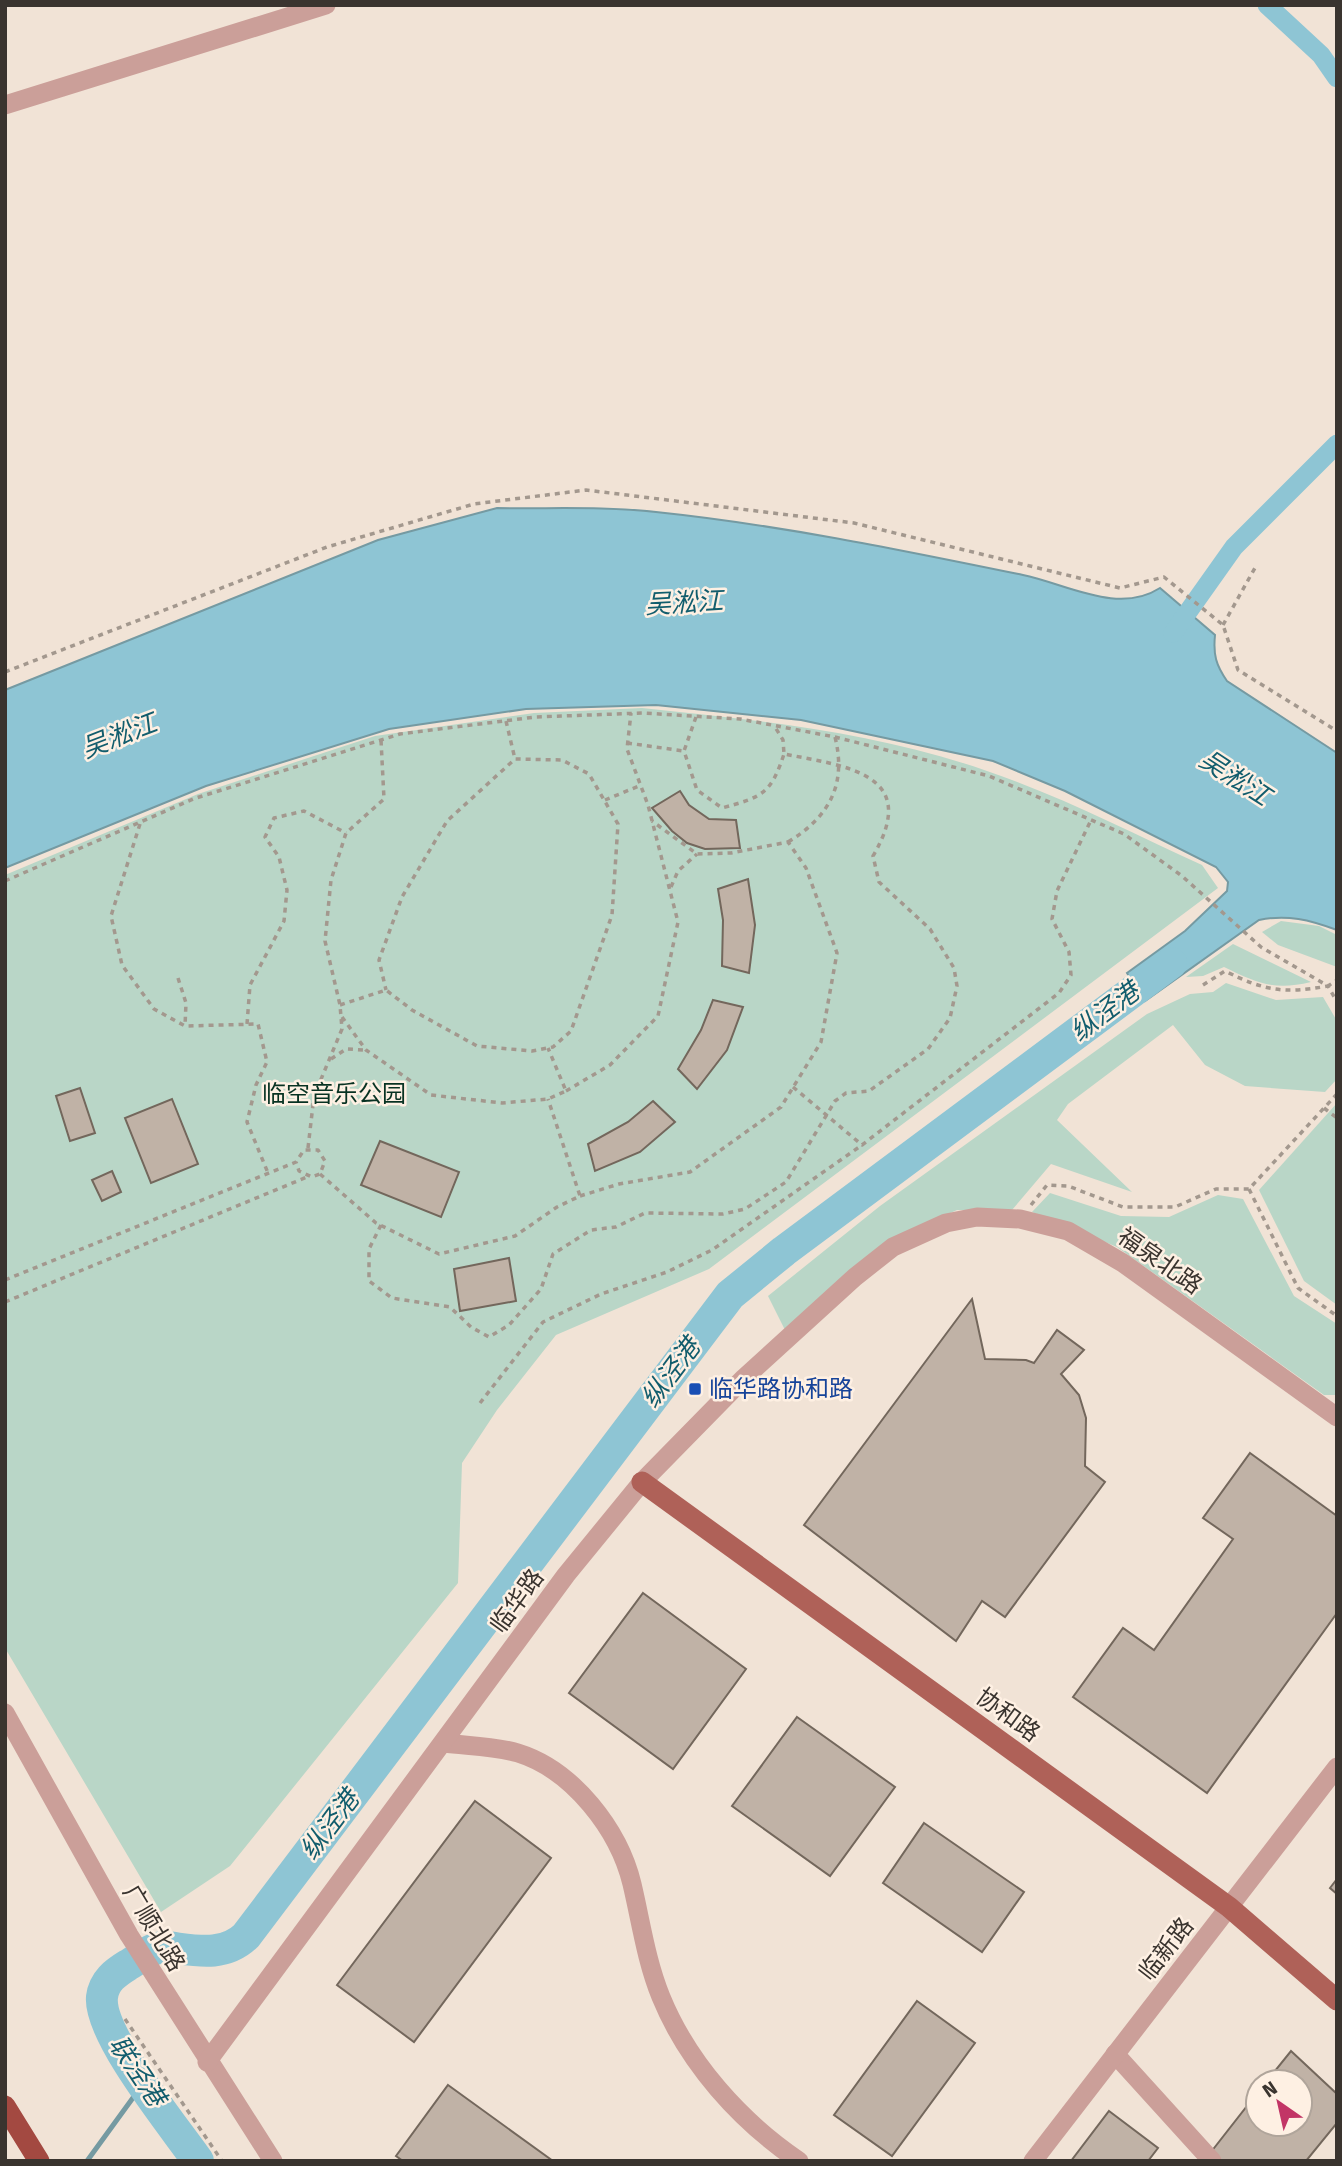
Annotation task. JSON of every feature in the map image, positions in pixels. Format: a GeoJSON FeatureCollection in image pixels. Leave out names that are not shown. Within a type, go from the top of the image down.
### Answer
{"type":"FeatureCollection","features":[{"type":"Feature","properties":{"kind":"highway"},"geometry":{"type":"LineString","coordinates":[[5,2106],[39,2161]]}},
{"type":"Feature","properties":{"kind":"main road","name":"协和路"},"geometry":{"type":"LineString","coordinates":[[642,1482],[1229,1907],[1337,2000]]}},
{"type":"Feature","properties":{"kind":"street"},"geometry":{"type":"LineString","coordinates":[[5,105],[326,5]]}},
{"type":"Feature","properties":{"kind":"street","name":"福泉北路"},"geometry":{"type":"LineString","coordinates":[[929,1229],[977,1217],[1020,1219],[1052,1225],[1104,1250],[1337,1418]]}},
{"type":"Feature","properties":{"kind":"street","name":"临华路"},"geometry":{"type":"LineString","coordinates":[[207,2062],[566,1575],[642,1482],[744,1378],[855,1277],[893,1247],[929,1229]]}},
{"type":"Feature","properties":{"kind":"street","name":"广顺北路"},"geometry":{"type":"LineString","coordinates":[[5,1713],[129,1935],[207,2062],[273,2161]]}},
{"type":"Feature","properties":{"kind":"street"},"geometry":{"type":"LineString","coordinates":[[444,1743],[518,1754],[544,1765],[586,1799],[606,1820],[619,1844],[632,1883],[647,1960],[662,1999],[685,2043],[709,2079],[739,2113],[799,2161]]}},
{"type":"Feature","properties":{"kind":"street","name":"临新路"},"geometry":{"type":"LineString","coordinates":[[1033,2161],[1337,1767]]}},
{"type":"Feature","properties":{"kind":"street"},"geometry":{"type":"LineString","coordinates":[[1115,2054],[1212,2161]]}},
{"type":"Feature","properties":{"kind":"path"},"geometry":{"type":"LineString","coordinates":[[5,672],[327,547],[474,504],[586,490],[854,523],[1120,588],[1165,579],[1223,625],[1238,670],[1337,731]]}},
{"type":"Feature","properties":{"kind":"path"},"geometry":{"type":"LineString","coordinates":[[1223,625],[1256,566]]}},
{"type":"Feature","properties":{"kind":"path"},"geometry":{"type":"LineString","coordinates":[[341,1015],[366,1051],[431,1095],[502,1103],[548,1099],[566,1091],[610,1065],[658,1016],[678,922],[652,821],[627,743],[631,713]]}},
{"type":"Feature","properties":{"kind":"path"},"geometry":{"type":"LineString","coordinates":[[5,881],[193,799],[400,734],[506,721],[631,713],[740,719],[835,737],[989,776],[1124,834],[1182,876],[1261,947],[1328,986],[1337,1002]]}},
{"type":"Feature","properties":{"kind":"path"},"geometry":{"type":"LineString","coordinates":[[696,716],[684,751],[697,790],[722,808],[754,799],[775,781],[784,754],[783,740],[775,726]]}},
{"type":"Feature","properties":{"kind":"path"},"geometry":{"type":"LineString","coordinates":[[506,721],[515,759]]}},
{"type":"Feature","properties":{"kind":"path"},"geometry":{"type":"LineString","coordinates":[[652,821],[697,854],[732,853],[788,842],[814,826],[841,779],[835,737]]}},
{"type":"Feature","properties":{"kind":"path"},"geometry":{"type":"LineString","coordinates":[[308,1148],[314,1096],[342,1029],[340,1005],[325,941],[331,880],[346,833],[384,799],[381,740]]}},
{"type":"Feature","properties":{"kind":"path"},"geometry":{"type":"LineString","coordinates":[[627,743],[684,751]]}},
{"type":"Feature","properties":{"kind":"path"},"geometry":{"type":"LineString","coordinates":[[381,1225],[369,1249],[369,1281],[392,1298],[450,1307],[471,1327],[489,1337],[509,1325],[541,1289],[553,1254],[591,1230],[616,1227],[645,1213],[723,1214],[745,1209],[786,1182],[835,1101],[846,1093],[869,1091],[928,1049],[950,1018],[957,986],[954,968],[930,929],[879,882],[873,856],[888,830],[887,806],[879,784],[866,775],[839,765],[784,754]]}},
{"type":"Feature","properties":{"kind":"path"},"geometry":{"type":"LineString","coordinates":[[515,759],[562,760],[589,774],[605,800],[618,824],[612,915],[571,1031],[548,1048],[532,1051],[477,1046],[412,1010],[386,990],[379,960],[402,897],[447,821],[515,759]]}},
{"type":"Feature","properties":{"kind":"path"},"geometry":{"type":"LineString","coordinates":[[605,800],[639,786]]}},
{"type":"Feature","properties":{"kind":"path"},"geometry":{"type":"LineString","coordinates":[[247,1024],[250,985],[284,921],[287,890],[285,879],[279,857],[265,837],[274,818],[304,811],[346,833]]}},
{"type":"Feature","properties":{"kind":"path"},"geometry":{"type":"LineString","coordinates":[[480,1403],[543,1322],[601,1294],[667,1272],[712,1250],[862,1145],[1059,993],[1071,975],[1069,952],[1052,919],[1057,891],[1091,820]]}},
{"type":"Feature","properties":{"kind":"path"},"geometry":{"type":"LineString","coordinates":[[140,823],[111,916],[122,965],[154,1009],[185,1026],[258,1024],[267,1062],[256,1085],[247,1122],[268,1173]]}},
{"type":"Feature","properties":{"kind":"path"},"geometry":{"type":"LineString","coordinates":[[320,1174],[381,1225],[439,1254],[515,1236],[557,1207],[580,1196],[619,1184],[690,1172],[781,1107],[821,1042],[837,953],[806,868],[788,842]]}},
{"type":"Feature","properties":{"kind":"path"},"geometry":{"type":"LineString","coordinates":[[670,889],[678,871],[697,854]]}},
{"type":"Feature","properties":{"kind":"path"},"geometry":{"type":"LineString","coordinates":[[1203,985],[1225,971],[1257,987],[1291,993],[1328,986],[1337,980]]}},
{"type":"Feature","properties":{"kind":"path"},"geometry":{"type":"LineString","coordinates":[[178,978],[186,1003],[185,1026]]}},
{"type":"Feature","properties":{"kind":"path"},"geometry":{"type":"LineString","coordinates":[[340,1005],[386,990]]}},
{"type":"Feature","properties":{"kind":"path"},"geometry":{"type":"LineString","coordinates":[[548,1048],[566,1091]]}},
{"type":"Feature","properties":{"kind":"path"},"geometry":{"type":"LineString","coordinates":[[329,1060],[346,1049],[366,1051]]}},
{"type":"Feature","properties":{"kind":"path"},"geometry":{"type":"LineString","coordinates":[[793,1087],[862,1145]]}},
{"type":"Feature","properties":{"kind":"path"},"geometry":{"type":"LineString","coordinates":[[1020,1219],[1047,1185],[1068,1186],[1124,1206],[1175,1208],[1216,1189],[1249,1189],[1337,1094]]}},
{"type":"Feature","properties":{"kind":"path"},"geometry":{"type":"LineString","coordinates":[[548,1099],[580,1196]]}},
{"type":"Feature","properties":{"kind":"path"},"geometry":{"type":"LineString","coordinates":[[1324,1108],[1337,1118]]}},
{"type":"Feature","properties":{"kind":"path"},"geometry":{"type":"LineString","coordinates":[[5,1302],[307,1177],[320,1174],[325,1166],[324,1157],[318,1150],[308,1148],[300,1153],[296,1162],[299,1171],[307,1177]]}},
{"type":"Feature","properties":{"kind":"path"},"geometry":{"type":"LineString","coordinates":[[5,1280],[296,1162]]}},
{"type":"Feature","properties":{"kind":"path"},"geometry":{"type":"LineString","coordinates":[[1249,1189],[1298,1288],[1337,1316]]}},
{"type":"Feature","properties":{"kind":"path"},"geometry":{"type":"LineString","coordinates":[[125,2019],[222,2161]]}},
{"type":"Feature","properties":{"kind":"green space","name":"临空音乐公园"},"geometry":{"type":"Polygon","coordinates":[[[642,708],[729,717],[860,737],[903,746],[987,771],[1096,815],[1202,865],[1218,888],[709,1269],[556,1335],[497,1410],[462,1463],[458,1583],[230,1866],[161,1912],[5,1648],[5,875],[198,794],[375,736],[534,713],[642,708]]]}},
{"type":"Feature","properties":{"kind":"green space"},"geometry":{"type":"Polygon","coordinates":[[[1281,921],[1319,926],[1337,935],[1337,967],[1278,945],[1262,932],[1281,921]]]}},
{"type":"Feature","properties":{"kind":"green space"},"geometry":{"type":"Polygon","coordinates":[[[1233,944],[1311,982],[1286,986],[1266,984],[1224,967],[1203,976],[1186,977],[1233,944]]]}},
{"type":"Feature","properties":{"kind":"green space"},"geometry":{"type":"Polygon","coordinates":[[[1226,983],[1276,1000],[1323,997],[1337,1021],[1337,1079],[1325,1092],[1245,1086],[1205,1065],[1173,1025],[1068,1104],[1057,1120],[1132,1192],[1051,1164],[1012,1210],[957,1210],[904,1234],[785,1330],[768,1296],[880,1206],[1147,1014],[1190,994],[1213,992],[1226,983]]]}},
{"type":"Feature","properties":{"kind":"green space"},"geometry":{"type":"Polygon","coordinates":[[[1337,1103],[1337,1305],[1304,1281],[1259,1190],[1337,1103]]]}},
{"type":"Feature","properties":{"kind":"green space"},"geometry":{"type":"Polygon","coordinates":[[[1050,1193],[1121,1216],[1169,1217],[1218,1195],[1243,1199],[1294,1296],[1337,1324],[1337,1395],[1324,1395],[1117,1247],[1032,1212],[1050,1193]]]}},
{"type":"Feature","properties":{"kind":"water","name":"吴淞江"},"geometry":{"type":"Polygon","coordinates":[[[497,508],[597,508],[702,517],[794,531],[1023,575],[1110,598],[1144,596],[1160,588],[1215,635],[1216,660],[1227,681],[1337,753],[1337,930],[1298,919],[1259,920],[1145,1001],[1127,973],[1185,931],[1227,891],[1228,882],[1216,867],[1065,791],[993,761],[801,720],[656,705],[526,709],[389,729],[206,786],[5,868],[5,690],[378,540],[497,508]]]}},
{"type":"Feature","properties":{"kind":"building"},"geometry":{"type":"Polygon","coordinates":[[[680,791],[689,805],[709,819],[736,820],[740,848],[705,849],[687,843],[672,831],[652,808],[680,791]]]}},
{"type":"Feature","properties":{"kind":"building"},"geometry":{"type":"Polygon","coordinates":[[[748,879],[755,925],[749,973],[722,966],[723,920],[718,889],[748,879]]]}},
{"type":"Feature","properties":{"kind":"building"},"geometry":{"type":"Polygon","coordinates":[[[713,1000],[743,1007],[727,1050],[697,1089],[678,1069],[701,1030],[713,1000]]]}},
{"type":"Feature","properties":{"kind":"building"},"geometry":{"type":"Polygon","coordinates":[[[80,1088],[95,1133],[70,1141],[56,1096],[80,1088]]]}},
{"type":"Feature","properties":{"kind":"building"},"geometry":{"type":"Polygon","coordinates":[[[172,1099],[198,1164],[151,1183],[125,1118],[172,1099]]]}},
{"type":"Feature","properties":{"kind":"building"},"geometry":{"type":"Polygon","coordinates":[[[653,1101],[675,1122],[640,1152],[595,1171],[588,1144],[628,1122],[653,1101]]]}},
{"type":"Feature","properties":{"kind":"building"},"geometry":{"type":"Polygon","coordinates":[[[380,1141],[459,1172],[441,1217],[361,1185],[380,1141]]]}},
{"type":"Feature","properties":{"kind":"building"},"geometry":{"type":"Polygon","coordinates":[[[112,1171],[121,1192],[102,1201],[92,1180],[112,1171]]]}},
{"type":"Feature","properties":{"kind":"building"},"geometry":{"type":"Polygon","coordinates":[[[509,1258],[516,1301],[460,1311],[454,1269],[509,1258]]]}},
{"type":"Feature","properties":{"kind":"building"},"geometry":{"type":"Polygon","coordinates":[[[972,1299],[985,1359],[1026,1360],[1034,1363],[1057,1330],[1084,1350],[1061,1374],[1079,1395],[1086,1418],[1085,1466],[1105,1482],[1005,1617],[982,1601],[956,1641],[804,1525],[972,1299]]]}},
{"type":"Feature","properties":{"kind":"building"},"geometry":{"type":"Polygon","coordinates":[[[1250,1453],[1337,1516],[1337,1613],[1207,1793],[1073,1697],[1123,1628],[1154,1650],[1233,1539],[1203,1518],[1250,1453]]]}},
{"type":"Feature","properties":{"kind":"building"},"geometry":{"type":"Polygon","coordinates":[[[643,1593],[746,1669],[673,1769],[569,1693],[643,1593]]]}},
{"type":"Feature","properties":{"kind":"building"},"geometry":{"type":"Polygon","coordinates":[[[797,1717],[895,1787],[830,1876],[732,1806],[797,1717]]]}},
{"type":"Feature","properties":{"kind":"building"},"geometry":{"type":"Polygon","coordinates":[[[475,1801],[551,1858],[414,2042],[337,1985],[475,1801]]]}},
{"type":"Feature","properties":{"kind":"building"},"geometry":{"type":"Polygon","coordinates":[[[924,1823],[1024,1892],[982,1952],[883,1883],[924,1823]]]}},
{"type":"Feature","properties":{"kind":"building"},"geometry":{"type":"Polygon","coordinates":[[[1337,1879],[1337,1894],[1330,1888],[1337,1879]]]}},
{"type":"Feature","properties":{"kind":"building"},"geometry":{"type":"Polygon","coordinates":[[[917,2001],[975,2043],[892,2156],[834,2115],[917,2001]]]}},
{"type":"Feature","properties":{"kind":"building"},"geometry":{"type":"Polygon","coordinates":[[[1291,2051],[1309,2068],[1277,2068],[1291,2051]]]}},
{"type":"Feature","properties":{"kind":"building"},"geometry":{"type":"Polygon","coordinates":[[[1314,2072],[1337,2094],[1337,2123],[1306,2161],[1222,2161],[1211,2152],[1244,2110],[1244,2138],[1314,2138],[1314,2072]]]}},
{"type":"Feature","properties":{"kind":"building"},"geometry":{"type":"Polygon","coordinates":[[[448,2085],[553,2161],[403,2161],[396,2156],[448,2085]]]}},
{"type":"Feature","properties":{"kind":"building"},"geometry":{"type":"Polygon","coordinates":[[[1109,2111],[1158,2148],[1148,2161],[1071,2161],[1109,2111]]]}},
{"type":"Feature","properties":{"kind":"waterway"},"geometry":{"type":"LineString","coordinates":[[1267,5],[1321,55],[1337,78]]}},
{"type":"Feature","properties":{"kind":"waterway"},"geometry":{"type":"LineString","coordinates":[[1173,633],[1234,547],[1337,444]]}},
{"type":"Feature","properties":{"kind":"waterway","name":"纵泾港"},"geometry":{"type":"LineString","coordinates":[[198,2161],[140,2080],[112,2034],[104,2013],[102,1997],[111,1978],[146,1953],[161,1947],[218,1950],[237,1943],[246,1936],[730,1295],[784,1251],[1171,963]]}},
{"type":"Feature","properties":{"kind":"waterway","name":"联泾港"},"geometry":{"type":"LineString","coordinates":[[87,2161],[143,2084]]}},
{"type":"Feature","properties":{"kind":"place","name":"临华路协和路"},"geometry":{"type":"Point","coordinates":[695,1389]}}]}
